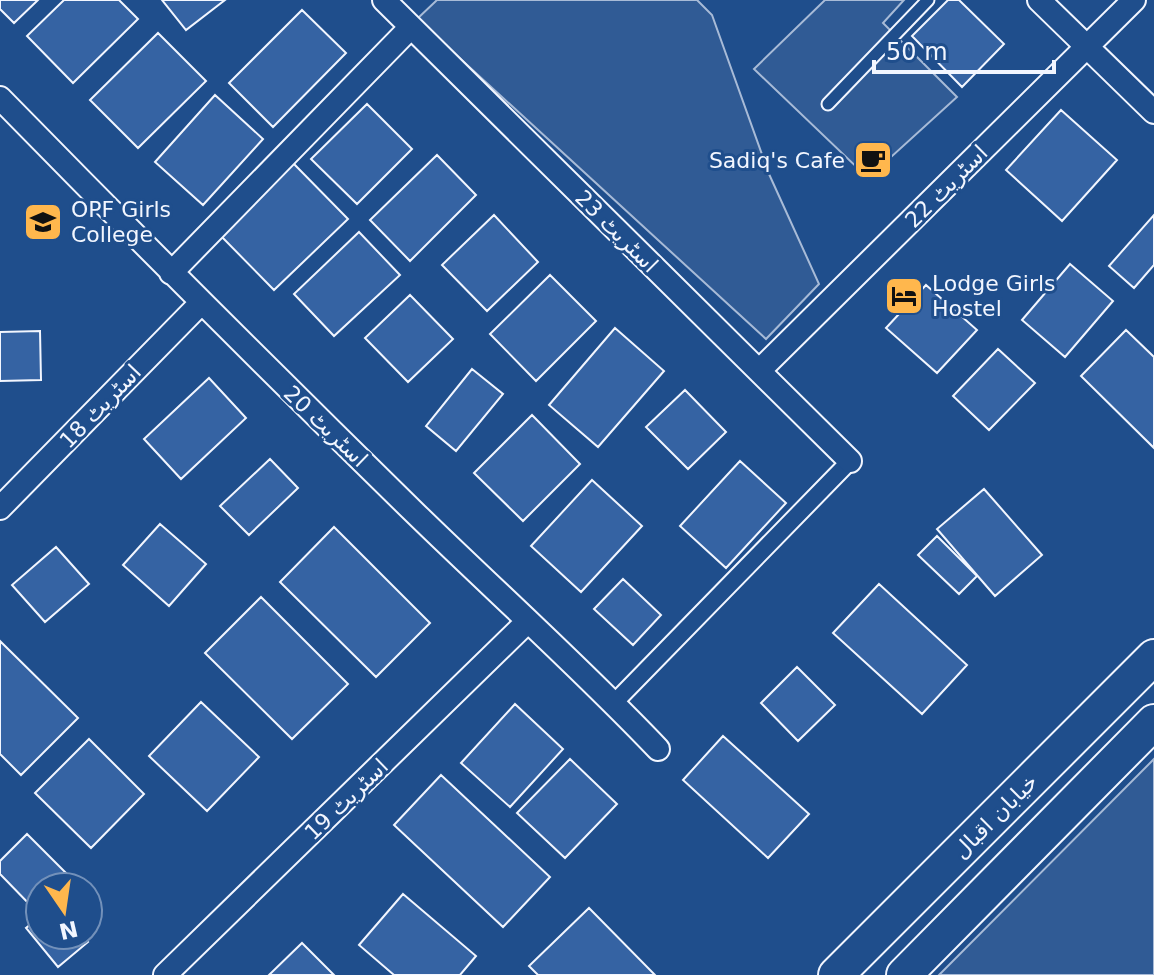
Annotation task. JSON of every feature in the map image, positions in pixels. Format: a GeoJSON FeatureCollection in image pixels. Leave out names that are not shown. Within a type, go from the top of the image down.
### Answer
{"type":"FeatureCollection","features":[{"type":"Feature","properties":{"kind":"main road","name":"خیابان اقبال"},"geometry":{"type":"LineString","coordinates":[[836,975],[1154,657]]}},
{"type":"Feature","properties":{"kind":"main road","name":"خیابان اقبال"},"geometry":{"type":"LineString","coordinates":[[904,975],[1154,722]]}},
{"type":"Feature","properties":{"kind":"street"},"geometry":{"type":"LineString","coordinates":[[1039,0],[1154,112]]}},
{"type":"Feature","properties":{"kind":"street","name":"اسٹریٹ 22"},"geometry":{"type":"LineString","coordinates":[[759,371],[1134,0]]}},
{"type":"Feature","properties":{"kind":"street"},"geometry":{"type":"LineString","coordinates":[[171,273],[402,10]]}},
{"type":"Feature","properties":{"kind":"street","name":"اسٹریٹ 23"},"geometry":{"type":"LineString","coordinates":[[402,10],[850,461]]}},
{"type":"Feature","properties":{"kind":"street","name":"اسٹریٹ 20"},"geometry":{"type":"LineString","coordinates":[[0,98],[200,304],[658,749]]}},
{"type":"Feature","properties":{"kind":"street","name":"اسٹریٹ 18"},"geometry":{"type":"LineString","coordinates":[[0,508],[200,304]]}},
{"type":"Feature","properties":{"kind":"street"},"geometry":{"type":"LineString","coordinates":[[614,703],[850,461]]}},
{"type":"Feature","properties":{"kind":"street","name":"اسٹریٹ 19"},"geometry":{"type":"LineString","coordinates":[[165,975],[527,622]]}},
{"type":"Feature","properties":{"kind":"lane"},"geometry":{"type":"LineString","coordinates":[[828,104],[928,0]]}},
{"type":"Feature","properties":{"kind":"shaded area"},"geometry":{"type":"Polygon","coordinates":[[[437,0],[697,0],[712,15],[769,174],[819,284],[766,339],[417,19],[437,0]]]}},
{"type":"Feature","properties":{"kind":"shaded area"},"geometry":{"type":"Polygon","coordinates":[[[825,0],[904,0],[883,23],[957,97],[868,178],[754,69],[825,0]]]}},
{"type":"Feature","properties":{"kind":"shaded area"},"geometry":{"type":"Polygon","coordinates":[[[1154,759],[1154,975],[939,975],[1154,759]]]}},
{"type":"Feature","properties":{"kind":"building"},"geometry":{"type":"Polygon","coordinates":[[[0,0],[38,0],[14,23],[0,9],[0,0]]]}},
{"type":"Feature","properties":{"kind":"building"},"geometry":{"type":"Polygon","coordinates":[[[64,0],[119,0],[138,19],[73,83],[27,36],[64,0]]]}},
{"type":"Feature","properties":{"kind":"building"},"geometry":{"type":"Polygon","coordinates":[[[162,0],[225,0],[186,30],[162,0]]]}},
{"type":"Feature","properties":{"kind":"building"},"geometry":{"type":"Polygon","coordinates":[[[948,0],[959,0],[1004,44],[962,87],[912,36],[948,0]]]}},
{"type":"Feature","properties":{"kind":"building"},"geometry":{"type":"Polygon","coordinates":[[[302,10],[346,53],[273,127],[229,83],[302,10]]]}},
{"type":"Feature","properties":{"kind":"building"},"geometry":{"type":"Polygon","coordinates":[[[158,33],[206,81],[138,148],[90,100],[158,33]]]}},
{"type":"Feature","properties":{"kind":"building"},"geometry":{"type":"Polygon","coordinates":[[[215,95],[263,139],[203,205],[155,162],[215,95]]]}},
{"type":"Feature","properties":{"kind":"building"},"geometry":{"type":"Polygon","coordinates":[[[367,104],[412,149],[357,204],[311,159],[367,104]]]}},
{"type":"Feature","properties":{"kind":"building"},"geometry":{"type":"Polygon","coordinates":[[[1061,110],[1117,160],[1062,221],[1006,170],[1061,110]]]}},
{"type":"Feature","properties":{"kind":"building"},"geometry":{"type":"Polygon","coordinates":[[[437,155],[476,195],[410,261],[370,220],[437,155]]]}},
{"type":"Feature","properties":{"kind":"building"},"geometry":{"type":"Polygon","coordinates":[[[293,163],[348,219],[274,290],[219,234],[293,163]]]}},
{"type":"Feature","properties":{"kind":"building"},"geometry":{"type":"Polygon","coordinates":[[[494,215],[538,262],[487,311],[442,265],[494,215]]]}},
{"type":"Feature","properties":{"kind":"building"},"geometry":{"type":"Polygon","coordinates":[[[1154,215],[1154,265],[1134,288],[1109,266],[1154,215]]]}},
{"type":"Feature","properties":{"kind":"building"},"geometry":{"type":"Polygon","coordinates":[[[359,232],[400,275],[334,336],[294,294],[359,232]]]}},
{"type":"Feature","properties":{"kind":"building"},"geometry":{"type":"Polygon","coordinates":[[[1070,264],[1113,301],[1065,357],[1022,320],[1070,264]]]}},
{"type":"Feature","properties":{"kind":"building"},"geometry":{"type":"Polygon","coordinates":[[[550,275],[596,321],[536,381],[490,334],[550,275]]]}},
{"type":"Feature","properties":{"kind":"building"},"geometry":{"type":"Polygon","coordinates":[[[926,285],[977,330],[937,373],[886,328],[926,285]]]}},
{"type":"Feature","properties":{"kind":"building"},"geometry":{"type":"Polygon","coordinates":[[[410,295],[453,339],[408,382],[365,338],[410,295]]]}},
{"type":"Feature","properties":{"kind":"building"},"geometry":{"type":"Polygon","coordinates":[[[615,328],[664,371],[598,447],[549,405],[615,328]]]}},
{"type":"Feature","properties":{"kind":"building"},"geometry":{"type":"Polygon","coordinates":[[[1126,330],[1154,357],[1154,448],[1081,376],[1126,330]]]}},
{"type":"Feature","properties":{"kind":"building"},"geometry":{"type":"Polygon","coordinates":[[[40,331],[41,380],[0,381],[0,332],[40,331]]]}},
{"type":"Feature","properties":{"kind":"building"},"geometry":{"type":"Polygon","coordinates":[[[998,349],[1035,383],[989,430],[953,396],[998,349]]]}},
{"type":"Feature","properties":{"kind":"building"},"geometry":{"type":"Polygon","coordinates":[[[472,369],[503,394],[456,451],[426,426],[472,369]]]}},
{"type":"Feature","properties":{"kind":"building"},"geometry":{"type":"Polygon","coordinates":[[[209,378],[246,418],[181,479],[144,439],[209,378]]]}},
{"type":"Feature","properties":{"kind":"building"},"geometry":{"type":"Polygon","coordinates":[[[685,390],[726,432],[688,469],[646,427],[685,390]]]}},
{"type":"Feature","properties":{"kind":"building"},"geometry":{"type":"Polygon","coordinates":[[[532,415],[580,464],[523,521],[474,473],[532,415]]]}},
{"type":"Feature","properties":{"kind":"building"},"geometry":{"type":"Polygon","coordinates":[[[270,459],[298,488],[249,535],[220,506],[270,459]]]}},
{"type":"Feature","properties":{"kind":"building"},"geometry":{"type":"Polygon","coordinates":[[[740,461],[786,503],[726,568],[680,526],[740,461]]]}},
{"type":"Feature","properties":{"kind":"building"},"geometry":{"type":"Polygon","coordinates":[[[592,480],[642,526],[581,592],[531,546],[592,480]]]}},
{"type":"Feature","properties":{"kind":"building"},"geometry":{"type":"Polygon","coordinates":[[[984,489],[1042,555],[995,596],[937,529],[984,489]]]}},
{"type":"Feature","properties":{"kind":"building"},"geometry":{"type":"Polygon","coordinates":[[[160,524],[206,564],[169,606],[123,565],[160,524]]]}},
{"type":"Feature","properties":{"kind":"building"},"geometry":{"type":"Polygon","coordinates":[[[334,527],[430,623],[376,677],[280,582],[334,527]]]}},
{"type":"Feature","properties":{"kind":"building"},"geometry":{"type":"Polygon","coordinates":[[[937,536],[977,576],[959,594],[918,555],[937,536]]]}},
{"type":"Feature","properties":{"kind":"building"},"geometry":{"type":"Polygon","coordinates":[[[56,547],[89,584],[45,622],[12,585],[56,547]]]}},
{"type":"Feature","properties":{"kind":"building"},"geometry":{"type":"Polygon","coordinates":[[[623,579],[661,615],[633,645],[594,609],[623,579]]]}},
{"type":"Feature","properties":{"kind":"building"},"geometry":{"type":"Polygon","coordinates":[[[879,584],[967,665],[922,714],[833,633],[879,584]]]}},
{"type":"Feature","properties":{"kind":"building"},"geometry":{"type":"Polygon","coordinates":[[[261,597],[348,684],[292,739],[205,653],[261,597]]]}},
{"type":"Feature","properties":{"kind":"building"},"geometry":{"type":"Polygon","coordinates":[[[0,641],[78,718],[21,775],[0,754],[0,641]]]}},
{"type":"Feature","properties":{"kind":"building"},"geometry":{"type":"Polygon","coordinates":[[[797,667],[835,705],[798,741],[761,703],[797,667]]]}},
{"type":"Feature","properties":{"kind":"building"},"geometry":{"type":"Polygon","coordinates":[[[201,702],[259,757],[207,811],[149,756],[201,702]]]}},
{"type":"Feature","properties":{"kind":"building"},"geometry":{"type":"Polygon","coordinates":[[[515,704],[563,749],[510,807],[461,763],[515,704]]]}},
{"type":"Feature","properties":{"kind":"building"},"geometry":{"type":"Polygon","coordinates":[[[723,736],[809,814],[768,858],[683,780],[723,736]]]}},
{"type":"Feature","properties":{"kind":"building"},"geometry":{"type":"Polygon","coordinates":[[[89,739],[144,794],[91,848],[35,793],[89,739]]]}},
{"type":"Feature","properties":{"kind":"building"},"geometry":{"type":"Polygon","coordinates":[[[570,759],[617,804],[565,858],[517,813],[570,759]]]}},
{"type":"Feature","properties":{"kind":"building"},"geometry":{"type":"Polygon","coordinates":[[[441,775],[550,877],[503,927],[394,825],[441,775]]]}},
{"type":"Feature","properties":{"kind":"building"},"geometry":{"type":"Polygon","coordinates":[[[27,834],[64,871],[24,871],[24,899],[0,874],[0,861],[27,834]]]}},
{"type":"Feature","properties":{"kind":"building"},"geometry":{"type":"Polygon","coordinates":[[[403,894],[476,956],[460,975],[394,975],[359,945],[403,894]]]}},
{"type":"Feature","properties":{"kind":"building"},"geometry":{"type":"Polygon","coordinates":[[[589,908],[655,975],[538,975],[529,966],[589,908]]]}},
{"type":"Feature","properties":{"kind":"building"},"geometry":{"type":"Polygon","coordinates":[[[302,943],[334,975],[269,975],[302,943]]]}},
{"type":"Feature","properties":{"kind":"building"},"geometry":{"type":"Polygon","coordinates":[[[45,951],[77,951],[58,967],[45,951]]]}},
{"type":"Feature","properties":{"kind":"place","name":"Sadiq's Cafe"},"geometry":{"type":"Point","coordinates":[873,160]}},
{"type":"Feature","properties":{"kind":"place","name":"OPF Girls College"},"geometry":{"type":"Point","coordinates":[43,222]}},
{"type":"Feature","properties":{"kind":"place","name":"Lodge Girls Hostel"},"geometry":{"type":"Point","coordinates":[904,296]}}]}
